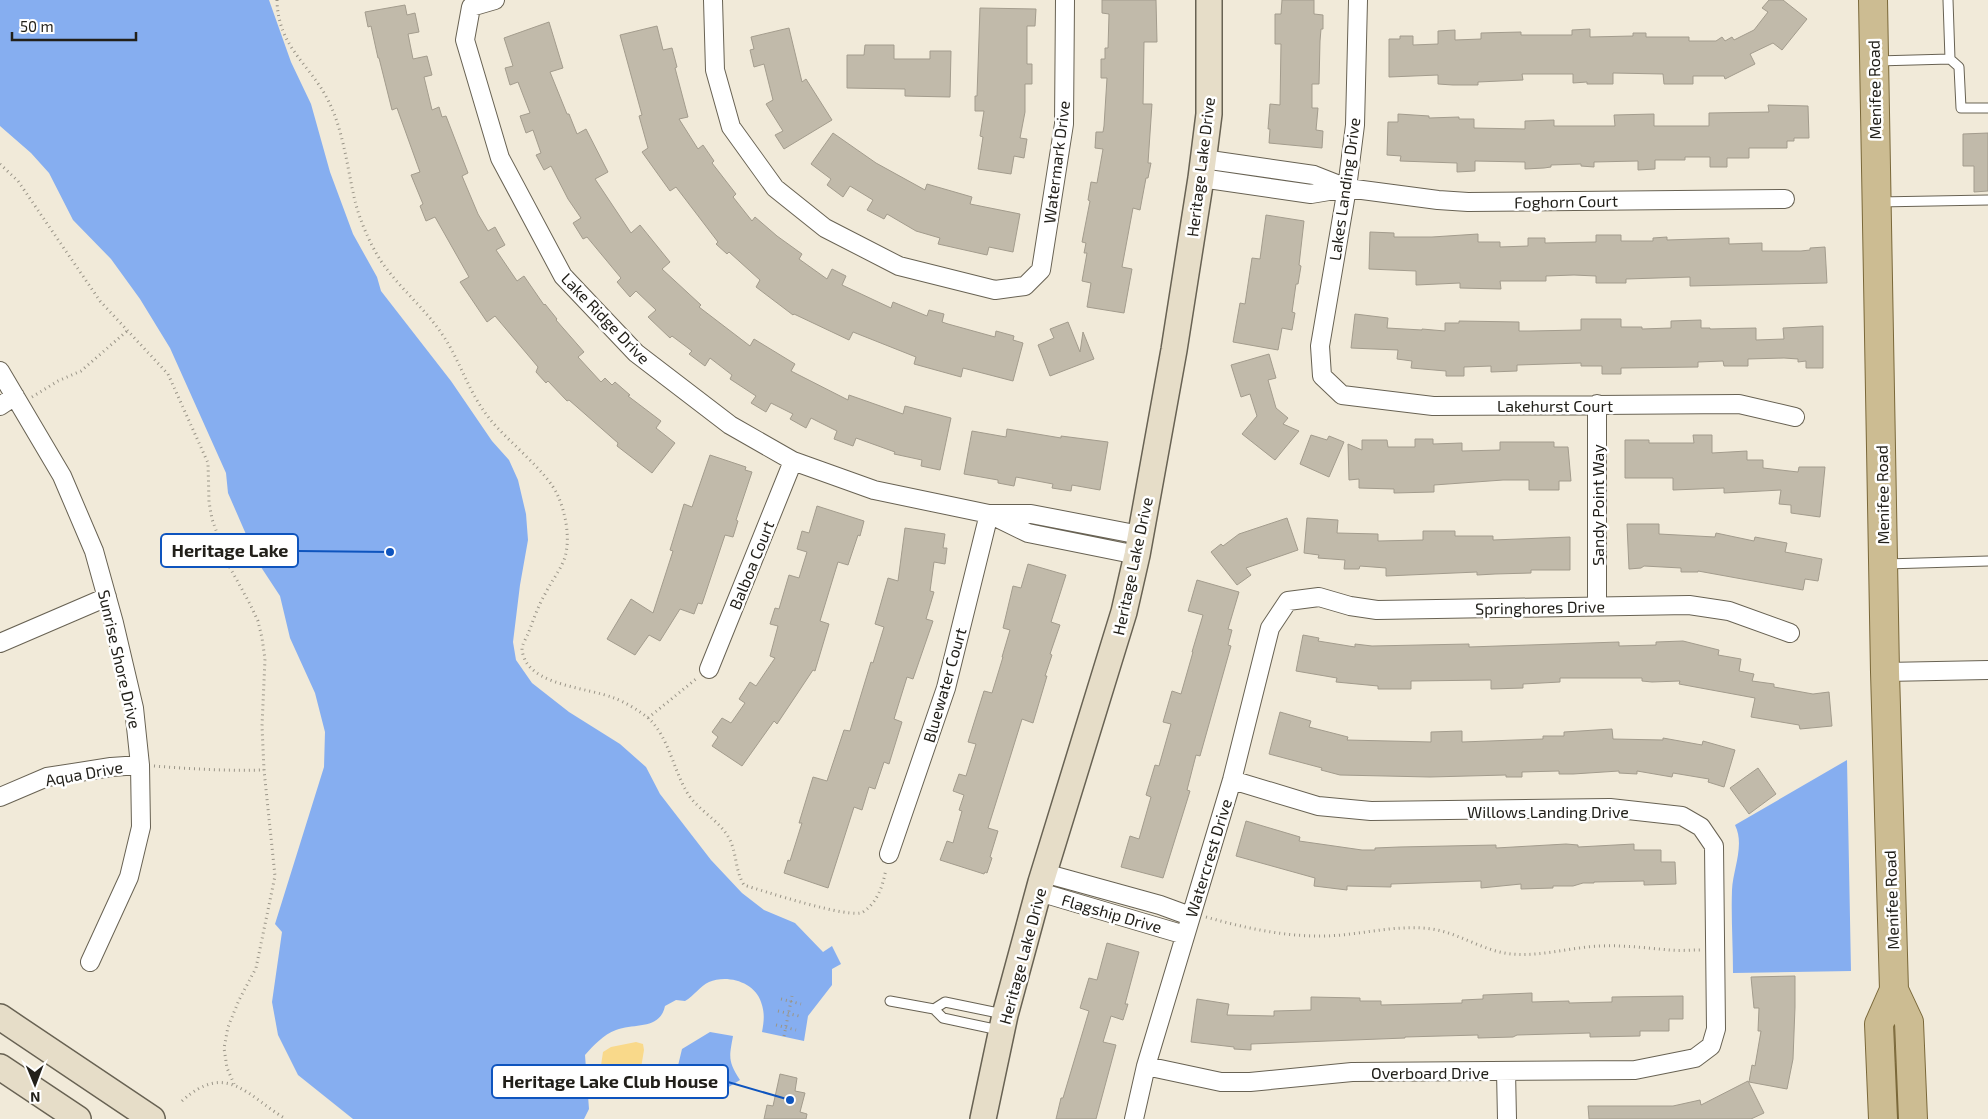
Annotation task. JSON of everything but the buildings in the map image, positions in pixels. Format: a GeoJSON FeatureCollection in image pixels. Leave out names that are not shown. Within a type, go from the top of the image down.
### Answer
{"type":"FeatureCollection","features":[{"type":"Feature","properties":{"kind":"main road","name":"Menifee Road"},"geometry":{"type":"LineString","coordinates":[[1872,0],[1885,672],[1894,990],[1909,1022],[1913,1119]]}},
{"type":"Feature","properties":{"kind":"main road","name":"Menifee Road"},"geometry":{"type":"LineString","coordinates":[[1883,1119],[1879,1024],[1894,990]]}},
{"type":"Feature","properties":{"kind":"street","name":"Lake Ridge Drive"},"geometry":{"type":"LineString","coordinates":[[495,0],[471,7],[465,40],[500,158],[563,276],[636,353],[730,425],[793,461],[874,490],[989,514],[1028,533],[1139,545]]}},
{"type":"Feature","properties":{"kind":"street","name":"Watermark Drive"},"geometry":{"type":"LineString","coordinates":[[713,0],[715,70],[731,127],[775,188],[824,228],[899,266],[995,290],[1025,286],[1041,270],[1064,124],[1065,0]]}},
{"type":"Feature","properties":{"kind":"street","name":"Heritage Lake Drive"},"geometry":{"type":"LineString","coordinates":[[983,1119],[1003,1022],[1042,882],[1124,612],[1139,545],[1174,350],[1202,169],[1209,114],[1209,0]]}},
{"type":"Feature","properties":{"kind":"street","name":"Lakes Landing Drive"},"geometry":{"type":"LineString","coordinates":[[1322,376],[1320,346],[1347,188],[1355,125],[1358,0]]}},
{"type":"Feature","properties":{"kind":"street","name":"Foghorn Court"},"geometry":{"type":"LineString","coordinates":[[1202,169],[1312,194],[1347,188],[1468,202],[1785,199]]}},
{"type":"Feature","properties":{"kind":"street","name":"Sunrise Shore Drive"},"geometry":{"type":"LineString","coordinates":[[0,371],[62,476],[94,551],[134,708],[140,765],[141,827],[129,877],[90,962]]}},
{"type":"Feature","properties":{"kind":"street","name":"Lakehurst Court"},"geometry":{"type":"LineString","coordinates":[[1322,376],[1342,396],[1433,406],[1739,404],[1795,417]]}},
{"type":"Feature","properties":{"kind":"street"},"geometry":{"type":"LineString","coordinates":[[0,406],[15,396]]}},
{"type":"Feature","properties":{"kind":"street","name":"Sandy Point Way"},"geometry":{"type":"LineString","coordinates":[[1597,404],[1597,606]]}},
{"type":"Feature","properties":{"kind":"street","name":"Balboa Court"},"geometry":{"type":"LineString","coordinates":[[709,668],[793,461]]}},
{"type":"Feature","properties":{"kind":"street","name":"Bluewater Court"},"geometry":{"type":"LineString","coordinates":[[889,854],[946,688],[989,514]]}},
{"type":"Feature","properties":{"kind":"street"},"geometry":{"type":"LineString","coordinates":[[0,643],[107,597]]}},
{"type":"Feature","properties":{"kind":"street","name":"Springhores Drive"},"geometry":{"type":"LineString","coordinates":[[1288,601],[1319,597],[1350,606],[1377,610],[1689,606],[1729,611],[1790,633]]}},
{"type":"Feature","properties":{"kind":"street","name":"Watercrest Drive"},"geometry":{"type":"LineString","coordinates":[[1134,1119],[1146,1066],[1232,780],[1270,628],[1288,601]]}},
{"type":"Feature","properties":{"kind":"street"},"geometry":{"type":"LineString","coordinates":[[1885,672],[1988,670]]}},
{"type":"Feature","properties":{"kind":"street","name":"Aqua Drive"},"geometry":{"type":"LineString","coordinates":[[0,797],[47,777],[110,767],[140,765]]}},
{"type":"Feature","properties":{"kind":"street","name":"Willows Landing Drive"},"geometry":{"type":"LineString","coordinates":[[1232,780],[1318,806],[1371,811],[1610,808],[1682,816],[1702,827],[1714,846],[1716,1029],[1711,1046]]}},
{"type":"Feature","properties":{"kind":"street","name":"Flagship Drive"},"geometry":{"type":"LineString","coordinates":[[1042,882],[1151,903],[1191,914]]}},
{"type":"Feature","properties":{"kind":"street","name":"Flagship Drive"},"geometry":{"type":"LineString","coordinates":[[1042,882],[1185,935]]}},
{"type":"Feature","properties":{"kind":"street"},"geometry":{"type":"LineString","coordinates":[[0,1017],[152,1119]]}},
{"type":"Feature","properties":{"kind":"street","name":"Overboard Drive"},"geometry":{"type":"LineString","coordinates":[[1146,1066],[1221,1082],[1250,1082],[1352,1072],[1635,1070],[1694,1058],[1711,1046]]}},
{"type":"Feature","properties":{"kind":"street"},"geometry":{"type":"LineString","coordinates":[[0,1067],[78,1119]]}},
{"type":"Feature","properties":{"kind":"street"},"geometry":{"type":"LineString","coordinates":[[1506,1071],[1507,1119]]}},
{"type":"Feature","properties":{"kind":"lane"},"geometry":{"type":"LineString","coordinates":[[1948,0],[1950,59]]}},
{"type":"Feature","properties":{"kind":"lane"},"geometry":{"type":"LineString","coordinates":[[1874,61],[1950,59],[1959,67],[1961,108],[1988,108]]}},
{"type":"Feature","properties":{"kind":"lane"},"geometry":{"type":"LineString","coordinates":[[1876,202],[1988,200]]}},
{"type":"Feature","properties":{"kind":"lane"},"geometry":{"type":"LineString","coordinates":[[1883,564],[1988,561]]}},
{"type":"Feature","properties":{"kind":"lane"},"geometry":{"type":"LineString","coordinates":[[890,1001],[934,1009],[943,1018],[1003,1022]]}},
{"type":"Feature","properties":{"kind":"lane"},"geometry":{"type":"LineString","coordinates":[[934,1009],[946,1002],[1003,1022]]}},
{"type":"Feature","properties":{"kind":"path"},"geometry":{"type":"LineString","coordinates":[[277,0],[277,17],[286,40],[328,99],[339,126],[347,156],[355,203],[380,259],[398,283],[432,318],[446,340],[467,384],[488,416],[557,493],[564,514],[567,537],[564,558],[544,596],[522,649],[533,671],[540,676],[614,698],[648,718],[659,732],[687,792],[696,806],[720,826],[729,839],[738,867],[739,877],[744,884],[836,912],[862,913],[882,889],[889,854]]}},
{"type":"Feature","properties":{"kind":"path"},"geometry":{"type":"LineString","coordinates":[[0,164],[18,182],[100,301],[168,374],[208,463],[209,502],[212,519],[226,557],[258,621],[264,659],[262,726],[264,770],[275,876],[256,968],[239,1000],[228,1027],[224,1048],[227,1068],[234,1084]]}},
{"type":"Feature","properties":{"kind":"path"},"geometry":{"type":"LineString","coordinates":[[15,396],[33,397],[58,381],[73,376],[127,330]]}},
{"type":"Feature","properties":{"kind":"path"},"geometry":{"type":"LineString","coordinates":[[648,718],[709,668]]}},
{"type":"Feature","properties":{"kind":"path"},"geometry":{"type":"LineString","coordinates":[[140,765],[172,766],[214,771],[264,770]]}},
{"type":"Feature","properties":{"kind":"path"},"geometry":{"type":"LineString","coordinates":[[1191,914],[1241,927],[1301,936],[1327,936],[1376,930],[1432,929],[1453,935],[1486,949],[1510,954],[1528,955],[1570,948],[1602,946],[1633,946],[1670,950],[1715,949]]}},
{"type":"Feature","properties":{"kind":"path"},"geometry":{"type":"LineString","coordinates":[[784,1036],[792,996]]}},
{"type":"Feature","properties":{"kind":"path"},"geometry":{"type":"LineString","coordinates":[[781,999],[802,1004]]}},
{"type":"Feature","properties":{"kind":"path"},"geometry":{"type":"LineString","coordinates":[[778,1011],[799,1016]]}},
{"type":"Feature","properties":{"kind":"path"},"geometry":{"type":"LineString","coordinates":[[776,1025],[796,1030]]}},
{"type":"Feature","properties":{"kind":"path"},"geometry":{"type":"LineString","coordinates":[[182,1101],[191,1093],[210,1085],[234,1084],[252,1094],[286,1119]]}},
{"type":"Feature","properties":{"kind":"shaded area"},"geometry":{"type":"Polygon","coordinates":[[[636,1042],[643,1044],[641,1068],[628,1078],[624,1090],[607,1094],[602,1093],[598,1086],[603,1052],[611,1047],[636,1042]]]}},
{"type":"Feature","properties":{"kind":"water"},"geometry":{"type":"Polygon","coordinates":[[[0,0],[269,0],[291,62],[311,104],[330,172],[353,234],[377,277],[381,291],[451,381],[492,441],[509,460],[518,480],[526,514],[528,540],[513,642],[516,660],[532,683],[569,712],[620,744],[646,767],[660,794],[711,860],[742,893],[764,910],[795,923],[823,952],[832,946],[841,964],[832,969],[832,985],[808,1016],[804,1041],[762,1032],[764,1013],[758,995],[747,985],[724,979],[709,982],[685,1001],[676,1000],[665,1006],[658,1019],[646,1024],[616,1030],[595,1044],[585,1055],[589,1109],[584,1119],[353,1119],[298,1075],[278,1035],[272,1002],[282,932],[275,924],[324,767],[325,732],[315,693],[290,638],[280,596],[259,564],[228,493],[226,473],[170,348],[140,299],[111,259],[73,220],[49,173],[31,153],[0,126],[0,0]]]}},
{"type":"Feature","properties":{"kind":"water"},"geometry":{"type":"Polygon","coordinates":[[[1847,760],[1851,971],[1733,973],[1732,890],[1739,849],[1738,833],[1735,825],[1847,760]]]}},
{"type":"Feature","properties":{"kind":"water"},"geometry":{"type":"Polygon","coordinates":[[[710,1032],[733,1036],[730,1059],[740,1080],[711,1098],[699,1079],[676,1074],[682,1049],[710,1032]]]}},
{"type":"Feature","properties":{"kind":"place","name":"Heritage Lake"},"geometry":{"type":"Point","coordinates":[390,552]}},
{"type":"Feature","properties":{"kind":"place","name":"Heritage Lake Club House"},"geometry":{"type":"Point","coordinates":[790,1100]}}]}
